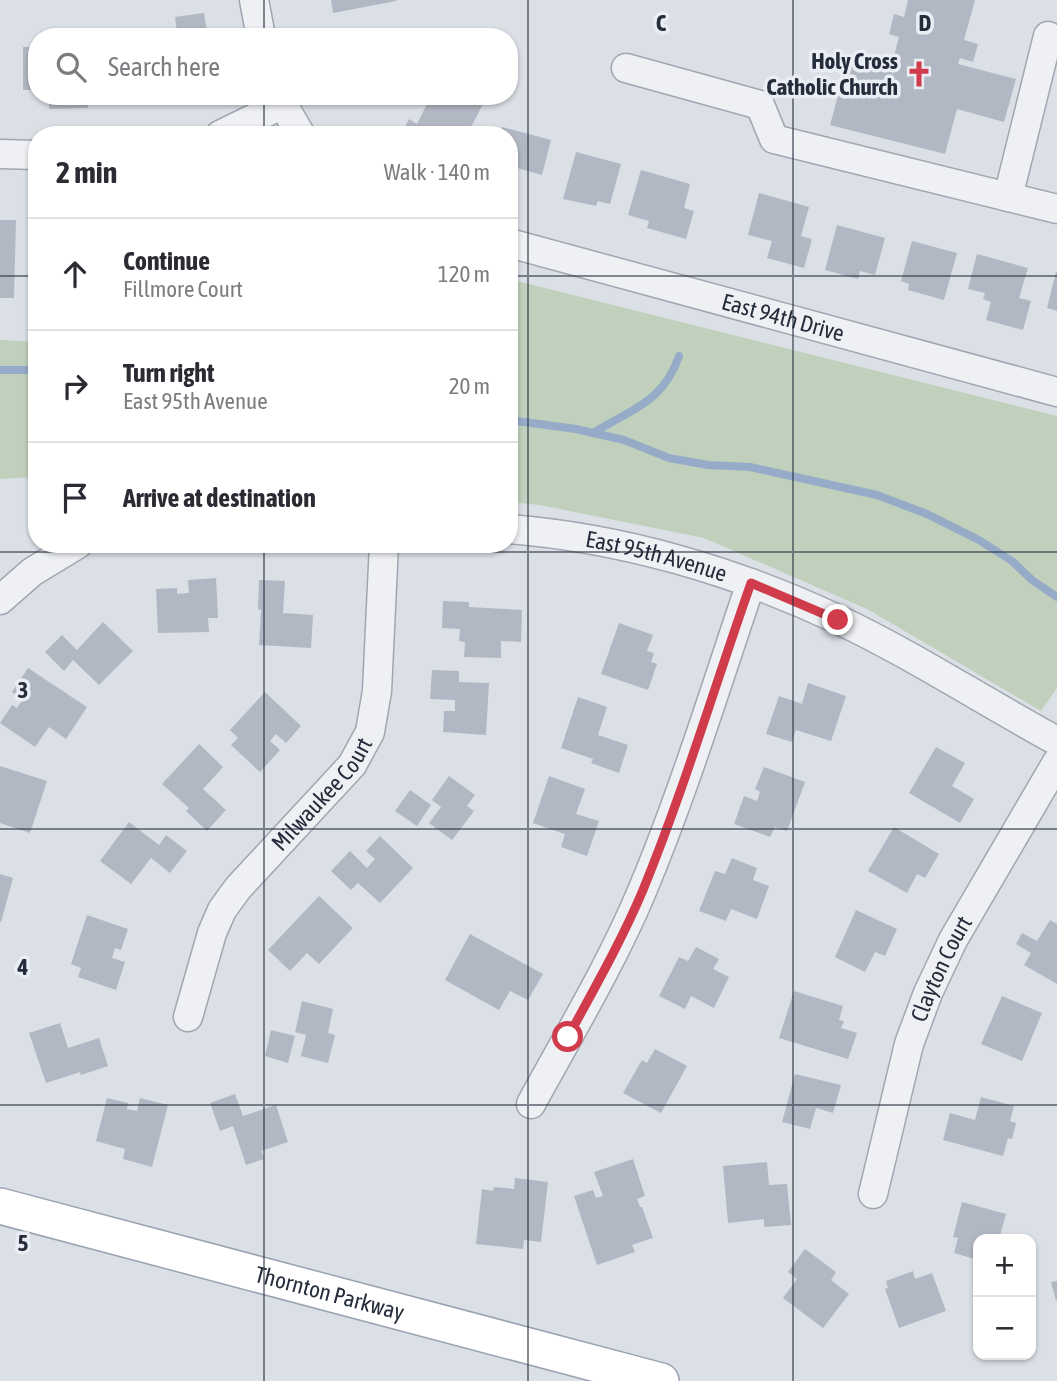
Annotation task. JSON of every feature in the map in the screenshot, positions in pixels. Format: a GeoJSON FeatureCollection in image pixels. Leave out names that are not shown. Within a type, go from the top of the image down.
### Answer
{"type":"FeatureCollection","features":[{"type":"Feature","properties":{"kind":"main road","name":"Thornton Parkway"},"geometry":{"type":"LineString","coordinates":[[0,1206],[661,1381]]}},
{"type":"Feature","properties":{"kind":"street"},"geometry":{"type":"LineString","coordinates":[[254,0],[259,28]]}},
{"type":"Feature","properties":{"kind":"street"},"geometry":{"type":"LineString","coordinates":[[1008,197],[1048,36]]}},
{"type":"Feature","properties":{"kind":"street"},"geometry":{"type":"LineString","coordinates":[[626,68],[760,105],[774,139],[1057,209]]}},
{"type":"Feature","properties":{"kind":"street"},"geometry":{"type":"LineString","coordinates":[[235,126],[271,105]]}},
{"type":"Feature","properties":{"kind":"street"},"geometry":{"type":"LineString","coordinates":[[283,105],[296,126]]}},
{"type":"Feature","properties":{"kind":"street"},"geometry":{"type":"LineString","coordinates":[[0,154],[28,155]]}},
{"type":"Feature","properties":{"kind":"street","name":"East 94th Drive"},"geometry":{"type":"LineString","coordinates":[[518,245],[1057,392]]}},
{"type":"Feature","properties":{"kind":"street","name":"East 95th Avenue"},"geometry":{"type":"LineString","coordinates":[[518,530],[606,543],[698,565],[751,583],[838,620],[1057,741]]}},
{"type":"Feature","properties":{"kind":"street"},"geometry":{"type":"LineString","coordinates":[[0,600],[38,568],[63,553]]}},
{"type":"Feature","properties":{"kind":"street","name":"Milwaukee Court"},"geometry":{"type":"LineString","coordinates":[[188,1017],[212,933],[222,910],[238,888],[352,765],[370,732],[377,691],[384,553]]}},
{"type":"Feature","properties":{"kind":"street"},"geometry":{"type":"LineString","coordinates":[[530,1104],[604,969],[642,891],[751,583]]}},
{"type":"Feature","properties":{"kind":"street","name":"Clayton Court"},"geometry":{"type":"LineString","coordinates":[[873,1194],[909,1044],[928,993],[953,940],[1057,762]]}},
{"type":"Feature","properties":{"kind":"green space"},"geometry":{"type":"Polygon","coordinates":[[[518,281],[1057,416],[1057,688],[1041,711],[867,609],[704,538],[518,503],[518,281]]]}},
{"type":"Feature","properties":{"kind":"green space"},"geometry":{"type":"Polygon","coordinates":[[[0,340],[28,342],[28,477],[0,479],[0,340]]]}},
{"type":"Feature","properties":{"kind":"building"},"geometry":{"type":"Polygon","coordinates":[[[331,0],[396,0],[396,1],[333,13],[331,0]]]}},
{"type":"Feature","properties":{"kind":"building","name":"Holy Cross Catholic Church"},"geometry":{"type":"Polygon","coordinates":[[[908,0],[975,0],[964,40],[978,44],[973,62],[960,58],[958,64],[1016,79],[1004,122],[957,109],[945,154],[830,125],[848,58],[885,68],[888,57],[893,59],[899,37],[889,34],[894,14],[904,17],[908,0]]]}},
{"type":"Feature","properties":{"kind":"building"},"geometry":{"type":"Polygon","coordinates":[[[204,13],[206,28],[176,28],[175,17],[204,13]]]}},
{"type":"Feature","properties":{"kind":"building"},"geometry":{"type":"Polygon","coordinates":[[[23,47],[28,47],[28,90],[23,90],[23,47]]]}},
{"type":"Feature","properties":{"kind":"building"},"geometry":{"type":"Polygon","coordinates":[[[49,105],[88,105],[88,108],[49,109],[49,105]]]}},
{"type":"Feature","properties":{"kind":"building"},"geometry":{"type":"Polygon","coordinates":[[[426,105],[482,105],[472,126],[406,126],[409,119],[417,124],[426,105]]]}},
{"type":"Feature","properties":{"kind":"building"},"geometry":{"type":"Polygon","coordinates":[[[518,131],[551,140],[542,175],[518,168],[518,131]]]}},
{"type":"Feature","properties":{"kind":"building"},"geometry":{"type":"Polygon","coordinates":[[[576,152],[621,164],[610,204],[598,201],[596,206],[563,199],[576,152]]]}},
{"type":"Feature","properties":{"kind":"building"},"geometry":{"type":"Polygon","coordinates":[[[641,170],[690,184],[684,208],[694,211],[686,239],[647,228],[649,221],[628,215],[641,170]]]}},
{"type":"Feature","properties":{"kind":"building"},"geometry":{"type":"Polygon","coordinates":[[[759,193],[809,207],[801,236],[812,239],[804,268],[767,258],[772,241],[748,235],[759,193]]]}},
{"type":"Feature","properties":{"kind":"building"},"geometry":{"type":"Polygon","coordinates":[[[0,220],[16,220],[14,298],[0,298],[0,220]]]}},
{"type":"Feature","properties":{"kind":"building"},"geometry":{"type":"Polygon","coordinates":[[[837,225],[885,238],[875,275],[860,271],[858,279],[825,270],[837,225]]]}},
{"type":"Feature","properties":{"kind":"building"},"geometry":{"type":"Polygon","coordinates":[[[912,241],[957,253],[944,300],[908,290],[909,284],[901,281],[912,241]]]}},
{"type":"Feature","properties":{"kind":"building"},"geometry":{"type":"Polygon","coordinates":[[[977,254],[1028,268],[1019,298],[1031,301],[1023,330],[986,320],[991,302],[983,299],[985,293],[968,289],[977,254]]]}},
{"type":"Feature","properties":{"kind":"building"},"geometry":{"type":"Polygon","coordinates":[[[1057,273],[1057,311],[1047,308],[1057,273]]]}},
{"type":"Feature","properties":{"kind":"building"},"geometry":{"type":"Polygon","coordinates":[[[216,578],[218,618],[208,618],[209,632],[158,633],[156,589],[177,588],[177,594],[189,593],[188,580],[216,578]]]}},
{"type":"Feature","properties":{"kind":"building"},"geometry":{"type":"Polygon","coordinates":[[[259,580],[285,581],[283,613],[313,615],[311,648],[259,645],[259,580]]]}},
{"type":"Feature","properties":{"kind":"building"},"geometry":{"type":"Polygon","coordinates":[[[443,601],[469,602],[469,607],[522,610],[521,642],[501,641],[501,658],[464,657],[465,642],[459,641],[460,629],[442,628],[443,601]]]}},
{"type":"Feature","properties":{"kind":"building"},"geometry":{"type":"Polygon","coordinates":[[[103,622],[133,651],[99,685],[73,660],[64,671],[45,652],[62,635],[77,650],[103,622]]]}},
{"type":"Feature","properties":{"kind":"building"},"geometry":{"type":"Polygon","coordinates":[[[619,623],[653,635],[647,651],[654,653],[651,662],[657,664],[648,690],[601,674],[619,623]]]}},
{"type":"Feature","properties":{"kind":"building"},"geometry":{"type":"Polygon","coordinates":[[[28,668],[87,707],[66,739],[49,727],[35,747],[0,723],[12,705],[17,708],[23,699],[12,692],[28,668]]]}},
{"type":"Feature","properties":{"kind":"building"},"geometry":{"type":"Polygon","coordinates":[[[432,670],[459,671],[459,682],[489,683],[486,735],[443,732],[444,711],[455,711],[455,700],[430,699],[432,670]]]}},
{"type":"Feature","properties":{"kind":"building"},"geometry":{"type":"Polygon","coordinates":[[[808,683],[846,696],[831,741],[796,730],[792,742],[766,734],[779,696],[802,704],[808,683]]]}},
{"type":"Feature","properties":{"kind":"building"},"geometry":{"type":"Polygon","coordinates":[[[265,692],[301,726],[286,743],[276,734],[270,741],[280,750],[260,772],[231,745],[238,738],[230,730],[265,692]]]}},
{"type":"Feature","properties":{"kind":"building"},"geometry":{"type":"Polygon","coordinates":[[[578,697],[607,707],[598,735],[628,745],[619,773],[591,763],[593,759],[561,748],[578,697]]]}},
{"type":"Feature","properties":{"kind":"building"},"geometry":{"type":"Polygon","coordinates":[[[199,744],[223,767],[203,789],[226,810],[207,831],[186,811],[189,808],[162,784],[199,744]]]}},
{"type":"Feature","properties":{"kind":"building"},"geometry":{"type":"Polygon","coordinates":[[[936,747],[965,763],[952,786],[974,799],[960,823],[909,793],[936,747]]]}},
{"type":"Feature","properties":{"kind":"building"},"geometry":{"type":"Polygon","coordinates":[[[0,766],[47,781],[30,833],[0,823],[0,766]]]}},
{"type":"Feature","properties":{"kind":"building"},"geometry":{"type":"Polygon","coordinates":[[[764,767],[805,782],[787,831],[775,827],[770,837],[734,824],[744,796],[757,801],[760,792],[755,789],[764,767]]]}},
{"type":"Feature","properties":{"kind":"building"},"geometry":{"type":"Polygon","coordinates":[[[449,776],[475,795],[467,806],[474,811],[452,840],[429,823],[441,807],[432,800],[449,776]]]}},
{"type":"Feature","properties":{"kind":"building"},"geometry":{"type":"Polygon","coordinates":[[[549,776],[585,789],[576,814],[599,821],[587,856],[561,847],[565,834],[533,823],[549,776]]]}},
{"type":"Feature","properties":{"kind":"building"},"geometry":{"type":"Polygon","coordinates":[[[410,790],[431,805],[417,826],[395,811],[410,790]]]}},
{"type":"Feature","properties":{"kind":"building"},"geometry":{"type":"Polygon","coordinates":[[[129,822],[159,845],[166,835],[187,851],[170,873],[151,858],[131,884],[100,861],[129,822]]]}},
{"type":"Feature","properties":{"kind":"building"},"geometry":{"type":"Polygon","coordinates":[[[894,827],[939,854],[925,878],[917,874],[907,893],[868,871],[894,827]]]}},
{"type":"Feature","properties":{"kind":"building"},"geometry":{"type":"Polygon","coordinates":[[[380,836],[413,868],[380,903],[358,883],[351,890],[331,871],[350,851],[367,868],[375,859],[366,851],[380,836]]]}},
{"type":"Feature","properties":{"kind":"building"},"geometry":{"type":"Polygon","coordinates":[[[732,858],[757,868],[753,880],[769,886],[757,919],[731,909],[726,921],[699,911],[715,871],[725,874],[732,858]]]}},
{"type":"Feature","properties":{"kind":"building"},"geometry":{"type":"Polygon","coordinates":[[[0,874],[13,878],[1,922],[0,922],[0,874]]]}},
{"type":"Feature","properties":{"kind":"building"},"geometry":{"type":"Polygon","coordinates":[[[319,896],[353,928],[319,964],[307,953],[290,971],[268,950],[319,896]]]}},
{"type":"Feature","properties":{"kind":"building"},"geometry":{"type":"Polygon","coordinates":[[[856,910],[897,929],[885,956],[875,952],[865,972],[835,957],[856,910]]]}},
{"type":"Feature","properties":{"kind":"building"},"geometry":{"type":"Polygon","coordinates":[[[87,915],[128,929],[121,950],[115,948],[112,958],[125,962],[116,990],[78,977],[81,968],[71,964],[87,915]]]}},
{"type":"Feature","properties":{"kind":"building"},"geometry":{"type":"Polygon","coordinates":[[[1050,920],[1057,924],[1057,984],[1024,965],[1031,953],[1016,944],[1022,933],[1037,941],[1050,920]]]}},
{"type":"Feature","properties":{"kind":"building"},"geometry":{"type":"Polygon","coordinates":[[[470,934],[543,974],[528,1000],[510,991],[499,1010],[445,980],[470,934]]]}},
{"type":"Feature","properties":{"kind":"building"},"geometry":{"type":"Polygon","coordinates":[[[696,947],[719,959],[713,969],[729,977],[714,1008],[691,996],[685,1009],[659,996],[679,957],[688,961],[696,947]]]}},
{"type":"Feature","properties":{"kind":"building"},"geometry":{"type":"Polygon","coordinates":[[[794,991],[843,1006],[839,1020],[844,1021],[841,1028],[857,1033],[848,1059],[779,1038],[794,991]]]}},
{"type":"Feature","properties":{"kind":"building"},"geometry":{"type":"Polygon","coordinates":[[[1002,996],[1042,1013],[1022,1061],[981,1044],[1002,996]]]}},
{"type":"Feature","properties":{"kind":"building"},"geometry":{"type":"Polygon","coordinates":[[[302,1001],[333,1009],[328,1033],[335,1035],[328,1063],[301,1056],[306,1035],[295,1032],[302,1001]]]}},
{"type":"Feature","properties":{"kind":"building"},"geometry":{"type":"Polygon","coordinates":[[[60,1023],[68,1048],[99,1038],[108,1066],[46,1083],[29,1033],[60,1023]]]}},
{"type":"Feature","properties":{"kind":"building"},"geometry":{"type":"Polygon","coordinates":[[[271,1030],[295,1036],[288,1063],[265,1056],[271,1030]]]}},
{"type":"Feature","properties":{"kind":"building"},"geometry":{"type":"Polygon","coordinates":[[[655,1049],[687,1066],[661,1113],[623,1093],[642,1060],[647,1063],[655,1049]]]}},
{"type":"Feature","properties":{"kind":"building"},"geometry":{"type":"Polygon","coordinates":[[[795,1074],[841,1085],[833,1113],[816,1108],[810,1129],[782,1122],[795,1074]]]}},
{"type":"Feature","properties":{"kind":"building"},"geometry":{"type":"Polygon","coordinates":[[[235,1094],[243,1116],[276,1105],[288,1142],[261,1151],[264,1159],[246,1165],[233,1126],[220,1131],[210,1103],[235,1094]]]}},
{"type":"Feature","properties":{"kind":"building"},"geometry":{"type":"Polygon","coordinates":[[[981,1097],[1014,1106],[1010,1121],[1016,1123],[1012,1139],[1008,1138],[1003,1156],[943,1140],[950,1113],[975,1120],[981,1097]]]}},
{"type":"Feature","properties":{"kind":"building"},"geometry":{"type":"Polygon","coordinates":[[[107,1098],[128,1103],[127,1109],[137,1111],[140,1098],[168,1105],[152,1167],[123,1159],[125,1149],[96,1141],[107,1098]]]}},
{"type":"Feature","properties":{"kind":"building"},"geometry":{"type":"Polygon","coordinates":[[[633,1159],[645,1196],[637,1199],[653,1238],[632,1245],[635,1252],[597,1265],[574,1196],[593,1190],[596,1198],[603,1196],[594,1172],[633,1159]]]}},
{"type":"Feature","properties":{"kind":"building"},"geometry":{"type":"Polygon","coordinates":[[[767,1162],[769,1185],[787,1184],[791,1225],[764,1227],[764,1219],[728,1223],[723,1166],[767,1162]]]}},
{"type":"Feature","properties":{"kind":"building"},"geometry":{"type":"Polygon","coordinates":[[[515,1178],[548,1182],[541,1242],[524,1240],[523,1249],[476,1244],[482,1189],[514,1189],[515,1178]]]}},
{"type":"Feature","properties":{"kind":"building"},"geometry":{"type":"Polygon","coordinates":[[[962,1202],[1006,1214],[1000,1234],[973,1234],[973,1259],[954,1253],[958,1238],[953,1237],[962,1202]]]}},
{"type":"Feature","properties":{"kind":"building"},"geometry":{"type":"Polygon","coordinates":[[[805,1249],[836,1272],[831,1280],[849,1294],[823,1328],[783,1298],[797,1279],[788,1272],[805,1249]]]}},
{"type":"Feature","properties":{"kind":"building"},"geometry":{"type":"Polygon","coordinates":[[[913,1271],[915,1279],[932,1273],[946,1311],[899,1328],[885,1289],[888,1288],[886,1281],[913,1271]]]}},
{"type":"Feature","properties":{"kind":"building"},"geometry":{"type":"Polygon","coordinates":[[[1057,1281],[1057,1300],[1056,1301],[1051,1282],[1057,1281]]]}},
{"type":"Feature","properties":{"kind":"waterway"},"geometry":{"type":"LineString","coordinates":[[593,433],[655,395],[672,372],[679,356]]}},
{"type":"Feature","properties":{"kind":"waterway"},"geometry":{"type":"LineString","coordinates":[[0,370],[28,370]]}},
{"type":"Feature","properties":{"kind":"waterway"},"geometry":{"type":"LineString","coordinates":[[518,421],[576,429],[624,440],[669,458],[708,465],[750,467],[877,495],[927,514],[979,540],[1012,561],[1032,580],[1057,597]]}},
{"type":"Feature","properties":{"kind":"place","name":"Holy Cross Catholic Church"},"geometry":{"type":"Point","coordinates":[919,74]}},
{"type":"Feature","properties":{"kind":"route"},"geometry":{"type":"LineString","coordinates":[[568,1037],[642,891],[751,583],[838,620]]}}]}
